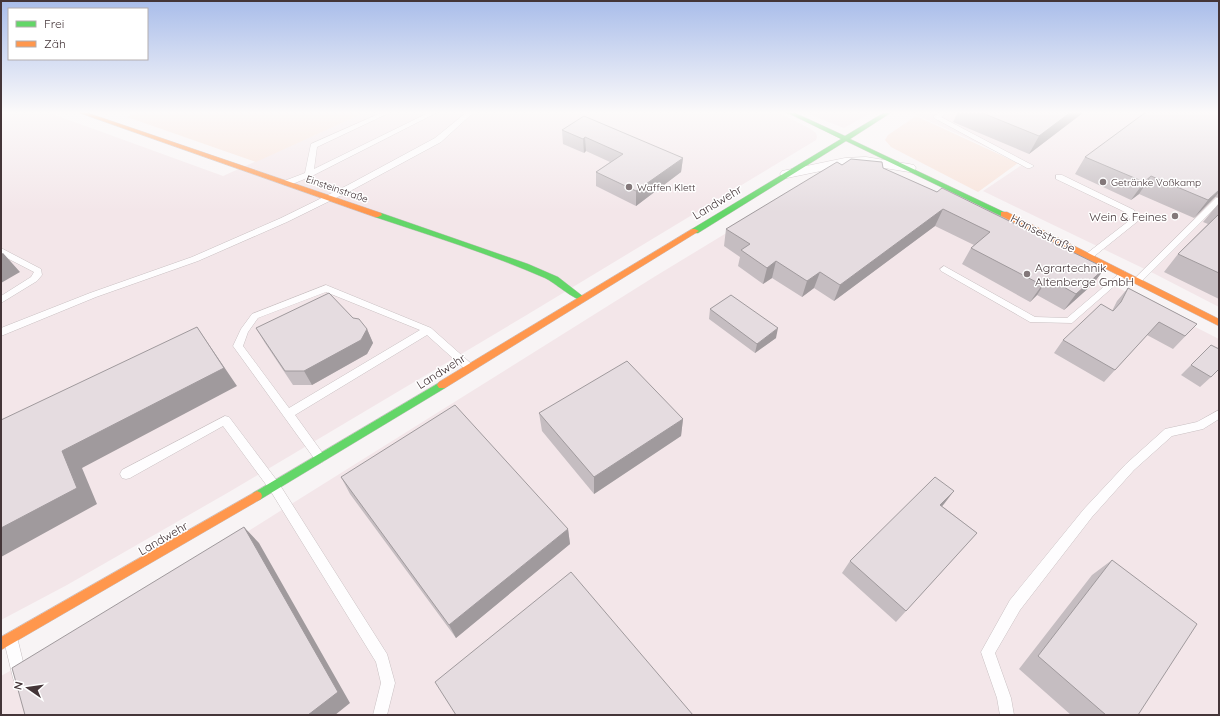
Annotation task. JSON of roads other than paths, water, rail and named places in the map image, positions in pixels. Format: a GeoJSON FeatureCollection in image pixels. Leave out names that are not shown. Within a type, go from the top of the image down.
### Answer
{"type":"FeatureCollection","features":[{"type":"Feature","properties":{"kind":"street","name":"Einsteinstraße"},"geometry":{"type":"LineString","coordinates":[[177,145],[525,266],[555,279],[581,298]]}},
{"type":"Feature","properties":{"kind":"street","name":"Landwehr"},"geometry":{"type":"LineString","coordinates":[[6,642],[274,486],[581,298],[835,145]]}},
{"type":"Feature","properties":{"kind":"street","name":"Hansestraße"},"geometry":{"type":"LineString","coordinates":[[862,145],[1089,256],[1219,323]]}},
{"type":"Feature","properties":{"kind":"street","name":"Hansestraße"},"geometry":{"type":"LineString","coordinates":[[787,174],[845,162],[866,162],[909,168]]}},
{"type":"Feature","properties":{"kind":"lane"},"geometry":{"type":"LineString","coordinates":[[309,174],[315,145]]}},
{"type":"Feature","properties":{"kind":"lane"},"geometry":{"type":"LineString","coordinates":[[288,184],[367,145]]}},
{"type":"Feature","properties":{"kind":"lane"},"geometry":{"type":"LineString","coordinates":[[1,332],[93,295],[195,259],[330,198],[428,145]]}},
{"type":"Feature","properties":{"kind":"lane"},"geometry":{"type":"LineString","coordinates":[[991,145],[1030,166]]}},
{"type":"Feature","properties":{"kind":"lane"},"geometry":{"type":"LineString","coordinates":[[1059,177],[1131,212],[1134,221],[1089,256]]}},
{"type":"Feature","properties":{"kind":"lane"},"geometry":{"type":"LineString","coordinates":[[1137,281],[1219,200]]}},
{"type":"Feature","properties":{"kind":"lane"},"geometry":{"type":"LineString","coordinates":[[1,250],[38,271],[38,275],[1,300]]}},
{"type":"Feature","properties":{"kind":"lane"},"geometry":{"type":"LineString","coordinates":[[944,269],[1033,320],[1069,321],[1124,274]]}},
{"type":"Feature","properties":{"kind":"lane"},"geometry":{"type":"LineString","coordinates":[[320,458],[238,346],[244,331],[256,316],[326,288],[428,330],[470,367]]}},
{"type":"Feature","properties":{"kind":"lane"},"geometry":{"type":"LineString","coordinates":[[288,414],[428,330]]}},
{"type":"Feature","properties":{"kind":"lane"},"geometry":{"type":"LineString","coordinates":[[1007,715],[1004,698],[988,652],[1015,605],[1088,513],[1130,467],[1169,432],[1199,426],[1219,414]]}},
{"type":"Feature","properties":{"kind":"lane"},"geometry":{"type":"LineString","coordinates":[[126,474],[225,420],[274,486],[382,659],[388,683],[380,715]]}},
{"type":"Feature","properties":{"kind":"lane"},"geometry":{"type":"LineString","coordinates":[[6,642],[24,694]]}},
{"type":"Feature","properties":{"kind":"place","name":"Getränke Voßkamp"},"geometry":{"type":"Point","coordinates":[1103,182]}},
{"type":"Feature","properties":{"kind":"place","name":"Waffen Klett"},"geometry":{"type":"Point","coordinates":[629,187]}},
{"type":"Feature","properties":{"kind":"place","name":"Wein & Feines"},"geometry":{"type":"Point","coordinates":[1175,216]}},
{"type":"Feature","properties":{"kind":"place","name":"Agrartechnik Altenberge GmbH"},"geometry":{"type":"Point","coordinates":[1027,274]}}]}
